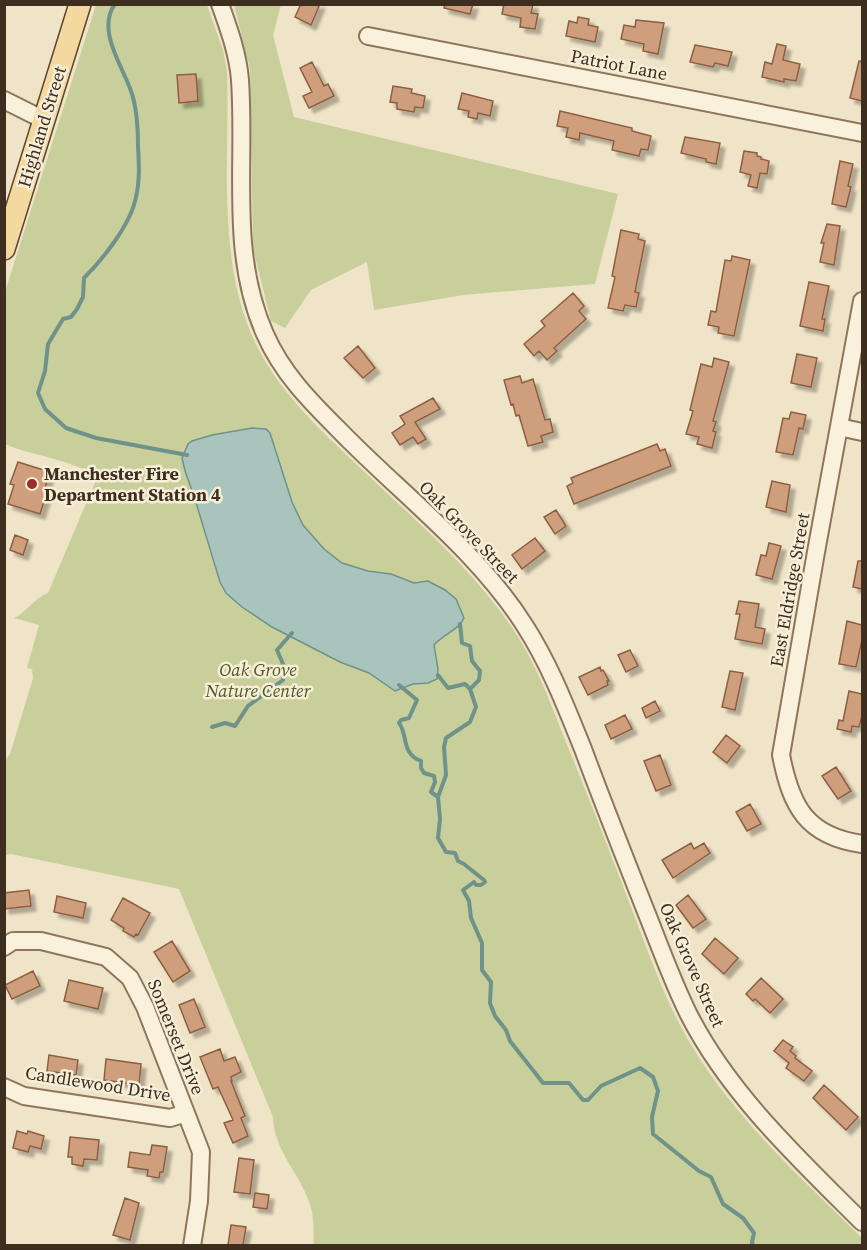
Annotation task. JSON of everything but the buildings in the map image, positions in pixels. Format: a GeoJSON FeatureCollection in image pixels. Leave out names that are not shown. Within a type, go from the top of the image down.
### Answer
{"type":"FeatureCollection","features":[{"type":"Feature","properties":{"kind":"main road","name":"Highland Street"},"geometry":{"type":"LineString","coordinates":[[4,249],[80,4]]}},
{"type":"Feature","properties":{"kind":"street","name":"Oak Grove Street"},"geometry":{"type":"LineString","coordinates":[[220,4],[234,42],[240,77],[240,199],[244,250],[251,290],[265,333],[283,369],[308,399],[481,569],[526,627],[548,664],[688,1013],[715,1059],[745,1098],[776,1135],[862,1222]]}},
{"type":"Feature","properties":{"kind":"street","name":"Patriot Lane"},"geometry":{"type":"LineString","coordinates":[[368,36],[862,133]]}},
{"type":"Feature","properties":{"kind":"street"},"geometry":{"type":"LineString","coordinates":[[4,100],[44,120]]}},
{"type":"Feature","properties":{"kind":"street","name":"East Eldridge Street"},"geometry":{"type":"LineString","coordinates":[[862,301],[781,755],[787,783],[795,804],[804,816],[821,829],[844,841],[862,844]]}},
{"type":"Feature","properties":{"kind":"street"},"geometry":{"type":"LineString","coordinates":[[839,427],[862,432]]}},
{"type":"Feature","properties":{"kind":"street","name":"Somerset Drive"},"geometry":{"type":"LineString","coordinates":[[4,947],[13,941],[41,941],[106,957],[130,978],[145,1007],[201,1152],[199,1201],[192,1245]]}},
{"type":"Feature","properties":{"kind":"street","name":"Candlewood Drive"},"geometry":{"type":"LineString","coordinates":[[4,1087],[24,1096],[170,1118],[186,1113]]}},
{"type":"Feature","properties":{"kind":"green space","name":"Oak Grove Nature Center"},"geometry":{"type":"Polygon","coordinates":[[[96,5],[207,5],[223,50],[227,71],[227,202],[233,268],[240,300],[259,350],[281,385],[307,416],[458,561],[513,629],[547,694],[655,970],[679,1023],[716,1083],[738,1111],[786,1164],[862,1238],[862,1245],[314,1245],[313,1216],[308,1200],[279,1143],[273,1117],[179,889],[11,854],[5,855],[5,760],[10,754],[33,678],[32,669],[27,668],[39,625],[14,618],[48,593],[99,473],[5,444],[4,295],[96,5]]]}},
{"type":"Feature","properties":{"kind":"green space"},"geometry":{"type":"Polygon","coordinates":[[[234,5],[281,5],[273,35],[294,117],[618,194],[595,284],[463,295],[374,310],[367,262],[311,290],[285,328],[271,321],[253,249],[250,69],[234,5]]]}},
{"type":"Feature","properties":{"kind":"water"},"geometry":{"type":"Polygon","coordinates":[[[252,428],[266,429],[270,433],[292,502],[303,525],[324,549],[342,563],[368,571],[391,574],[414,583],[428,581],[456,599],[464,618],[458,626],[434,645],[438,669],[437,679],[395,691],[369,673],[340,662],[272,627],[226,593],[220,582],[182,458],[188,444],[192,441],[252,428]]]}},
{"type":"Feature","properties":{"kind":"waterway"},"geometry":{"type":"LineString","coordinates":[[115,4],[108,25],[117,60],[135,104],[139,159],[137,191],[133,207],[122,229],[84,278],[83,297],[77,309],[71,317],[63,319],[48,344],[45,371],[38,393],[45,409],[66,428],[96,438],[187,455]]}},
{"type":"Feature","properties":{"kind":"waterway"},"geometry":{"type":"LineString","coordinates":[[460,624],[462,643],[470,646],[472,661],[480,671],[479,680],[470,689]]}},
{"type":"Feature","properties":{"kind":"waterway"},"geometry":{"type":"LineString","coordinates":[[212,727],[225,723],[235,726],[248,706],[283,680],[283,664],[277,650],[292,633]]}},
{"type":"Feature","properties":{"kind":"waterway"},"geometry":{"type":"LineString","coordinates":[[438,675],[448,688],[465,684],[470,689],[476,707],[470,722],[446,738],[444,747],[446,775],[438,797],[440,819],[438,838],[446,852],[455,853],[458,861],[485,882],[481,885],[476,885],[474,882],[463,890],[469,901],[471,918],[482,943],[482,970],[491,982],[490,1003],[495,1016],[506,1030],[510,1041],[543,1083],[569,1083],[583,1100],[588,1100],[601,1086],[640,1068],[653,1077],[658,1091],[652,1117],[653,1134],[699,1171],[711,1177],[723,1204],[743,1218],[754,1233],[753,1246]]}},
{"type":"Feature","properties":{"kind":"waterway"},"geometry":{"type":"LineString","coordinates":[[399,685],[417,700],[409,718],[399,723],[408,749],[410,754],[421,761],[424,773],[434,776],[435,782],[431,792],[438,797]]}},
{"type":"Feature","properties":{"kind":"place","name":"Manchester Fire Department Station 4"},"geometry":{"type":"Point","coordinates":[32,484]}}]}
